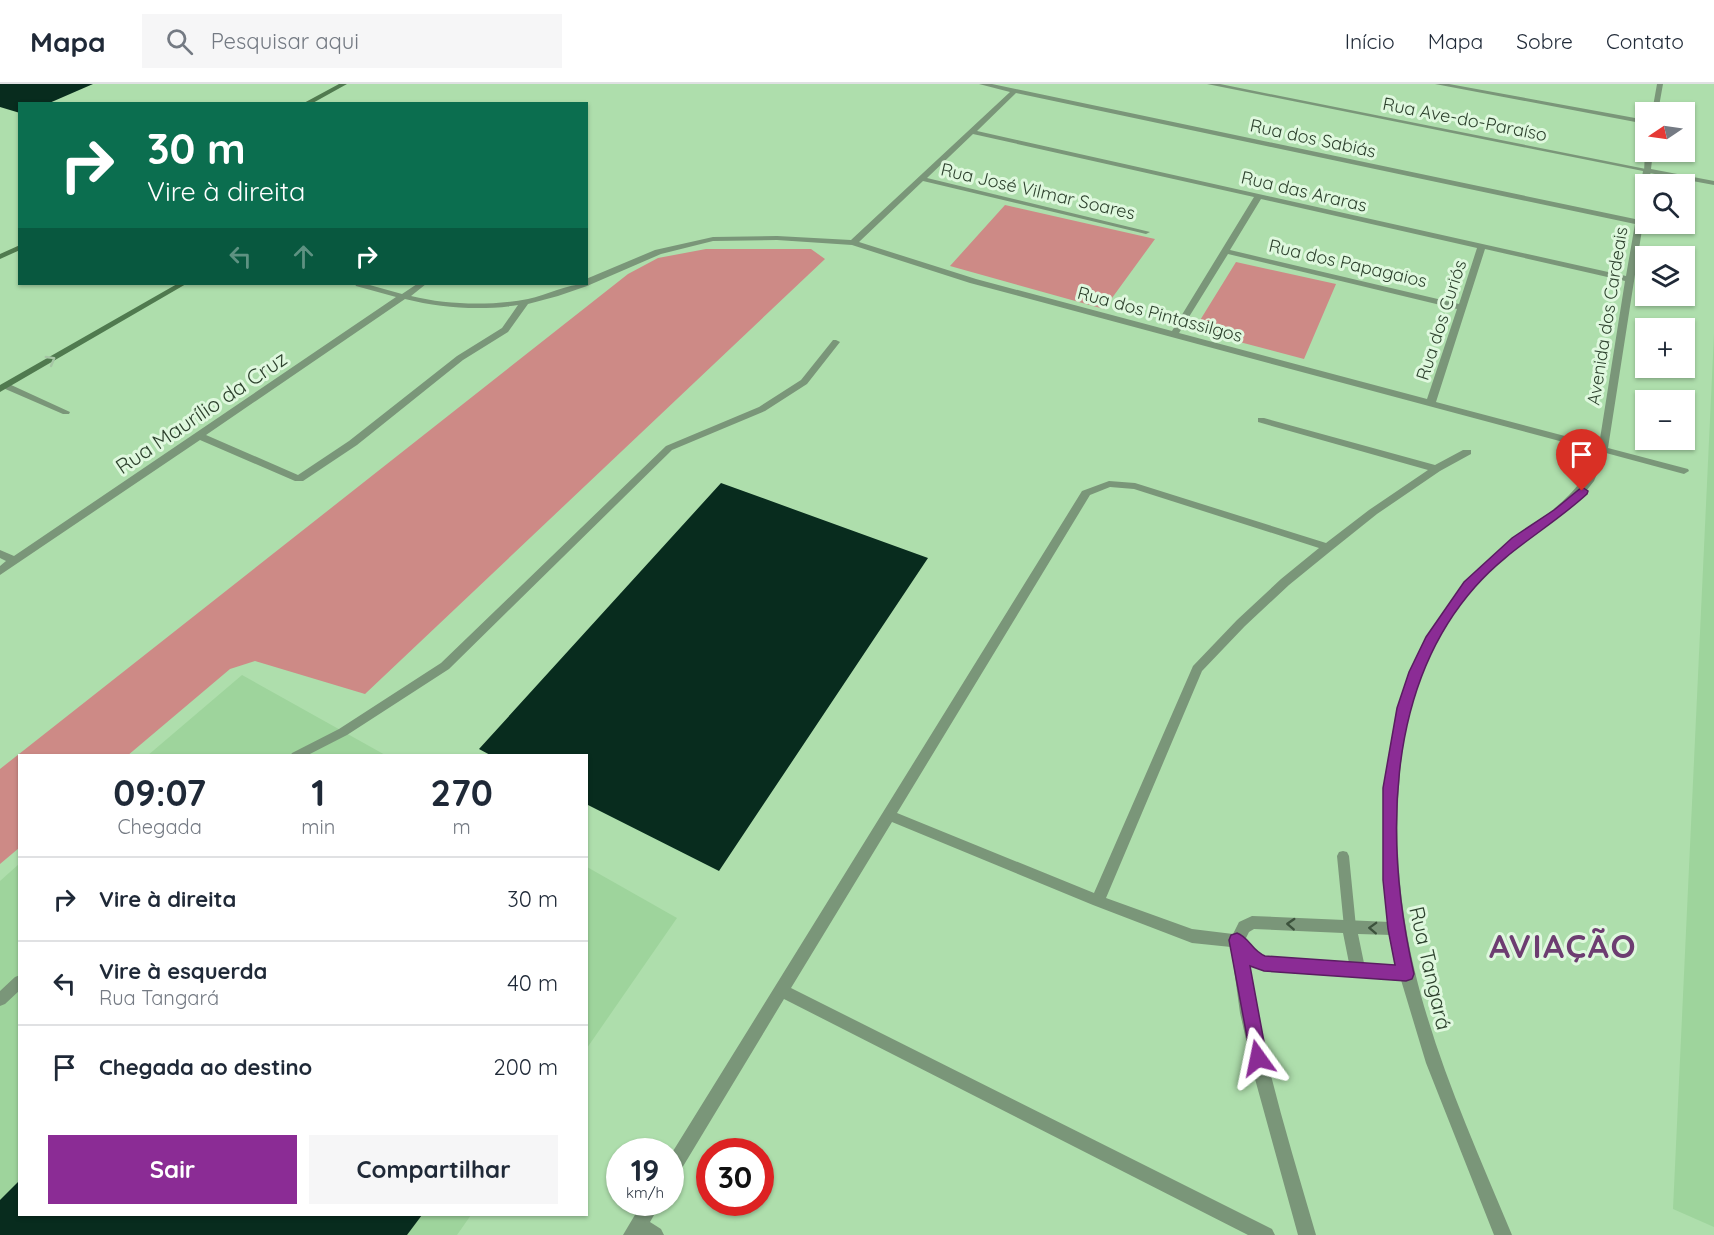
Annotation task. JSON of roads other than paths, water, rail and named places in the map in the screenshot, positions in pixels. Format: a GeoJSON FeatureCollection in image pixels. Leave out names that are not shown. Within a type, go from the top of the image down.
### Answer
{"type":"FeatureCollection","features":[{"type":"Feature","properties":{"kind":"main road"},"geometry":{"type":"LineString","coordinates":[[309,102],[344,84]]}},
{"type":"Feature","properties":{"kind":"main road"},"geometry":{"type":"LineString","coordinates":[[0,257],[18,248]]}},
{"type":"Feature","properties":{"kind":"main road"},"geometry":{"type":"LineString","coordinates":[[3,387],[180,285]]}},
{"type":"Feature","properties":{"kind":"street","name":"Rua dos Sabiás"},"geometry":{"type":"LineString","coordinates":[[982,84],[1635,221]]}},
{"type":"Feature","properties":{"kind":"street","name":"Rua Ave-do-Paraíso"},"geometry":{"type":"LineString","coordinates":[[1209,84],[1714,183]]}},
{"type":"Feature","properties":{"kind":"street"},"geometry":{"type":"LineString","coordinates":[[1438,84],[1635,120]]}},
{"type":"Feature","properties":{"kind":"street"},"geometry":{"type":"LineString","coordinates":[[1657,102],[1660,84]]}},
{"type":"Feature","properties":{"kind":"street"},"geometry":{"type":"LineString","coordinates":[[854,243],[1016,91]]}},
{"type":"Feature","properties":{"kind":"street","name":"Rua das Araras"},"geometry":{"type":"LineString","coordinates":[[972,132],[1629,279]]}},
{"type":"Feature","properties":{"kind":"street","name":"Avenida dos Cardeais"},"geometry":{"type":"LineString","coordinates":[[1646,174],[1648,162]]}},
{"type":"Feature","properties":{"kind":"street","name":"Rua José Vilmar Soares"},"geometry":{"type":"LineString","coordinates":[[922,178],[1146,232]]}},
{"type":"Feature","properties":{"kind":"street"},"geometry":{"type":"LineString","coordinates":[[1174,335],[1259,196]]}},
{"type":"Feature","properties":{"kind":"street","name":"Avenida dos Cardeais"},"geometry":{"type":"LineString","coordinates":[[1603,449],[1636,234]]}},
{"type":"Feature","properties":{"kind":"street","name":"Rua dos Pintassilgos"},"geometry":{"type":"LineString","coordinates":[[588,282],[657,252],[713,239],[777,238],[854,243],[973,281],[1684,471]]}},
{"type":"Feature","properties":{"kind":"street","name":"Rua dos Curiós"},"geometry":{"type":"LineString","coordinates":[[1431,403],[1482,246]]}},
{"type":"Feature","properties":{"kind":"street","name":"Rua dos Papagaios"},"geometry":{"type":"LineString","coordinates":[[1226,251],[1462,307]]}},
{"type":"Feature","properties":{"kind":"street","name":"Rua dos Pintassilgos"},"geometry":{"type":"LineString","coordinates":[[362,285],[401,297],[443,306],[492,307],[546,298],[580,285]]}},
{"type":"Feature","properties":{"kind":"street","name":"Rua Maurílio da Cruz"},"geometry":{"type":"LineString","coordinates":[[0,571],[420,285]]}},
{"type":"Feature","properties":{"kind":"street"},"geometry":{"type":"LineString","coordinates":[[199,436],[298,479],[353,443],[460,358],[505,330],[524,303]]}},
{"type":"Feature","properties":{"kind":"street"},"geometry":{"type":"LineString","coordinates":[[1261,420],[1436,470]]}},
{"type":"Feature","properties":{"kind":"street","name":"Rua Tangará"},"geometry":{"type":"LineString","coordinates":[[1503,1235],[1439,1081],[1406,974],[1396,929],[1390,846],[1390,788],[1404,708],[1416,672],[1431,640],[1469,585],[1491,562],[1571,502],[1592,478],[1603,449]]}},
{"type":"Feature","properties":{"kind":"street"},"geometry":{"type":"LineString","coordinates":[[1098,901],[1197,669],[1278,589],[1328,547],[1373,512],[1467,452]]}},
{"type":"Feature","properties":{"kind":"street"},"geometry":{"type":"LineString","coordinates":[[684,1149],[1081,498],[1093,489],[1109,484],[1135,486],[1328,547]]}},
{"type":"Feature","properties":{"kind":"street"},"geometry":{"type":"LineString","coordinates":[[0,554],[15,561]]}},
{"type":"Feature","properties":{"kind":"street"},"geometry":{"type":"LineString","coordinates":[[888,815],[1098,901],[1192,936],[1237,940],[1250,958],[1264,964],[1406,974]]}},
{"type":"Feature","properties":{"kind":"street"},"geometry":{"type":"LineString","coordinates":[[1307,1235],[1263,1079],[1248,1013],[1237,940],[1244,927],[1252,922],[1396,929]]}},
{"type":"Feature","properties":{"kind":"street"},"geometry":{"type":"LineString","coordinates":[[1350,927],[1351,943],[1358,969]]}},
{"type":"Feature","properties":{"kind":"street"},"geometry":{"type":"LineString","coordinates":[[781,990],[1266,1235]]}},
{"type":"Feature","properties":{"kind":"street"},"geometry":{"type":"LineString","coordinates":[[644,1216],[635,1230],[655,1235]]}},
{"type":"Feature","properties":{"kind":"lane"},"geometry":{"type":"LineString","coordinates":[[300,754],[343,732],[445,666],[669,448],[762,409],[804,382],[836,342]]}},
{"type":"Feature","properties":{"kind":"lane"},"geometry":{"type":"LineString","coordinates":[[3,387],[66,412]]}},
{"type":"Feature","properties":{"kind":"lane"},"geometry":{"type":"LineString","coordinates":[[1343,856],[1350,927]]}},
{"type":"Feature","properties":{"kind":"lane"},"geometry":{"type":"LineString","coordinates":[[0,1000],[18,983]]}},
{"type":"Feature","properties":{"kind":"district","name":"AVIAÇÃO"},"geometry":{"type":"Point","coordinates":[1563,945]}}]}
